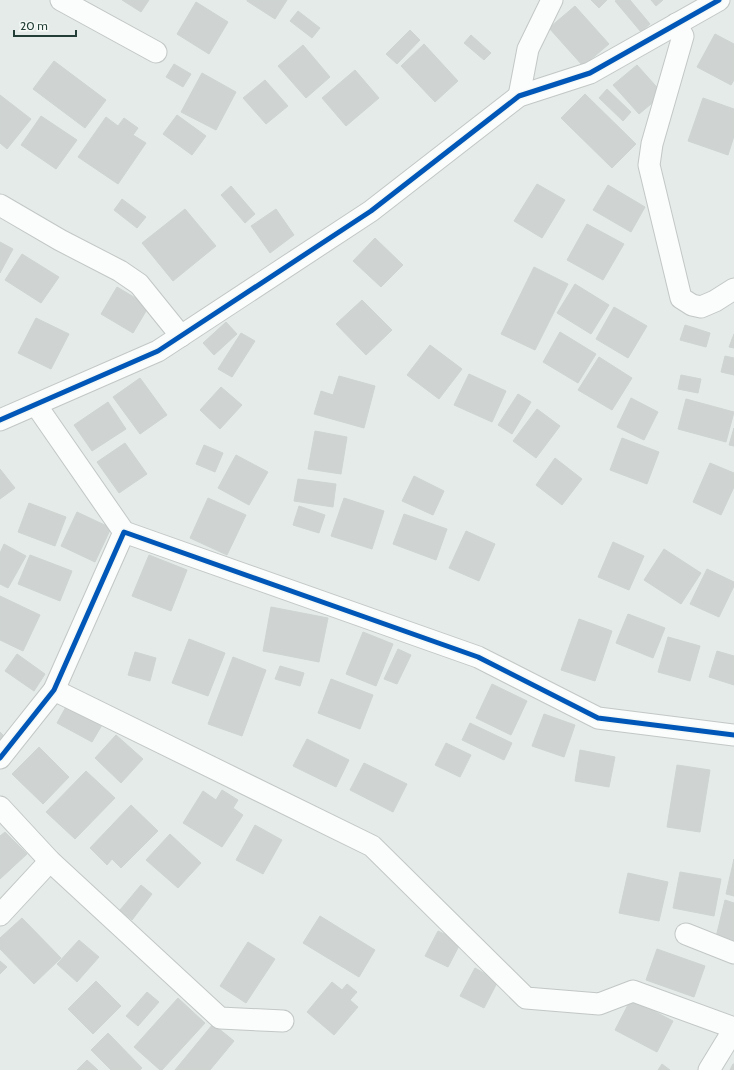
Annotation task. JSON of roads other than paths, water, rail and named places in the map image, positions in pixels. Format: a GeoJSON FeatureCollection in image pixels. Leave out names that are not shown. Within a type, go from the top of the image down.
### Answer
{"type":"FeatureCollection","features":[{"type":"Feature","properties":{"kind":"street"},"geometry":{"type":"LineString","coordinates":[[61,0],[156,52]]}},
{"type":"Feature","properties":{"kind":"street"},"geometry":{"type":"LineString","coordinates":[[519,96],[528,49],[552,0]]}},
{"type":"Feature","properties":{"kind":"street"},"geometry":{"type":"LineString","coordinates":[[0,420],[158,351],[371,211],[519,96],[590,73],[719,0]]}},
{"type":"Feature","properties":{"kind":"street"},"geometry":{"type":"LineString","coordinates":[[676,24],[683,36],[652,144],[649,165],[681,298],[692,305],[701,307],[734,289]]}},
{"type":"Feature","properties":{"kind":"street"},"geometry":{"type":"LineString","coordinates":[[0,205],[60,240],[120,270],[139,284],[181,336]]}},
{"type":"Feature","properties":{"kind":"street"},"geometry":{"type":"LineString","coordinates":[[36,405],[124,532],[478,657],[598,718],[734,735]]}},
{"type":"Feature","properties":{"kind":"street"},"geometry":{"type":"LineString","coordinates":[[0,758],[54,690],[124,532]]}},
{"type":"Feature","properties":{"kind":"street"},"geometry":{"type":"LineString","coordinates":[[54,690],[372,846],[526,998],[599,1004],[633,991],[734,1028],[709,1070]]}},
{"type":"Feature","properties":{"kind":"street"},"geometry":{"type":"LineString","coordinates":[[0,807],[50,861],[220,1018],[283,1021]]}},
{"type":"Feature","properties":{"kind":"street"},"geometry":{"type":"LineString","coordinates":[[0,915],[50,861]]}},
{"type":"Feature","properties":{"kind":"street"},"geometry":{"type":"LineString","coordinates":[[686,934],[734,953]]}}]}
